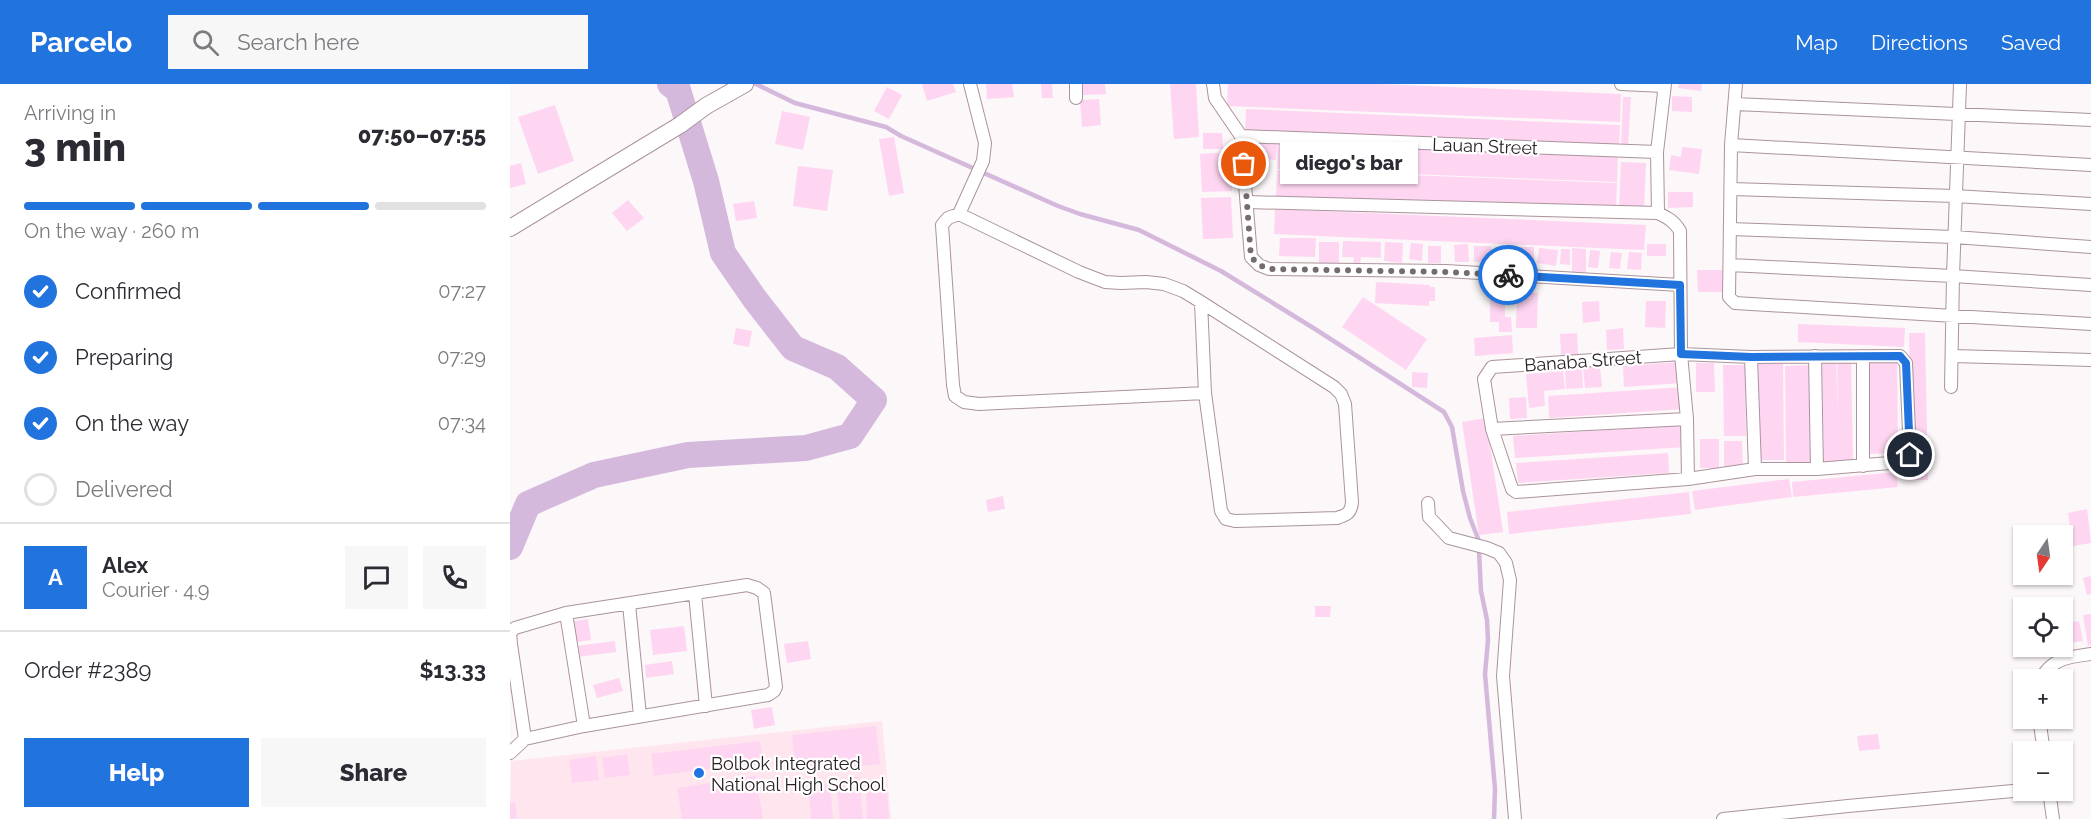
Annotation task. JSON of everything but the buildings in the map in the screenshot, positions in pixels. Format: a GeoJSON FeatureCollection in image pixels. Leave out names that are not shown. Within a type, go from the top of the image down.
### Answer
{"type":"FeatureCollection","features":[{"type":"Feature","properties":{"kind":"main road"},"geometry":{"type":"LineString","coordinates":[[510,228],[745,84]]}},
{"type":"Feature","properties":{"kind":"street"},"geometry":{"type":"LineString","coordinates":[[970,84],[985,143],[982,164],[959,214],[948,218],[942,225],[955,396],[964,402],[979,404],[1205,393]]}},
{"type":"Feature","properties":{"kind":"street"},"geometry":{"type":"LineString","coordinates":[[1076,84],[1076,98]]}},
{"type":"Feature","properties":{"kind":"street"},"geometry":{"type":"LineString","coordinates":[[1214,84],[1215,98],[1241,136],[1251,257],[1259,265],[1269,269],[1446,272],[1680,285]]}},
{"type":"Feature","properties":{"kind":"street"},"geometry":{"type":"LineString","coordinates":[[1621,84],[1665,85],[1657,152],[1658,213]]}},
{"type":"Feature","properties":{"kind":"street"},"geometry":{"type":"LineString","coordinates":[[1736,84],[1731,145],[1729,297],[1735,303],[2091,324]]}},
{"type":"Feature","properties":{"kind":"street"},"geometry":{"type":"LineString","coordinates":[[1952,387],[1955,196],[1960,84]]}},
{"type":"Feature","properties":{"kind":"street"},"geometry":{"type":"LineString","coordinates":[[1735,104],[2091,120]]}},
{"type":"Feature","properties":{"kind":"street","name":"Lauan Street"},"geometry":{"type":"LineString","coordinates":[[1241,136],[1657,152]]}},
{"type":"Feature","properties":{"kind":"street"},"geometry":{"type":"LineString","coordinates":[[1731,145],[2091,165]]}},
{"type":"Feature","properties":{"kind":"street"},"geometry":{"type":"LineString","coordinates":[[1732,189],[1955,196],[2091,204]]}},
{"type":"Feature","properties":{"kind":"street"},"geometry":{"type":"LineString","coordinates":[[1247,202],[1658,213],[1675,222],[1680,231],[1681,354],[1687,419],[1688,479]]}},
{"type":"Feature","properties":{"kind":"street"},"geometry":{"type":"LineString","coordinates":[[959,214],[1079,272],[1105,282],[1164,284],[1183,291],[1201,302],[1341,394],[1345,404],[1352,502],[1347,516],[1235,521],[1226,519],[1221,510],[1205,393],[1201,302]]}},
{"type":"Feature","properties":{"kind":"street"},"geometry":{"type":"LineString","coordinates":[[1730,229],[1954,237],[2091,247]]}},
{"type":"Feature","properties":{"kind":"street"},"geometry":{"type":"LineString","coordinates":[[1730,265],[2091,285]]}},
{"type":"Feature","properties":{"kind":"street","name":"Banaba Street"},"geometry":{"type":"LineString","coordinates":[[1492,429],[1484,379],[1492,367],[1681,354],[1751,357],[1900,356],[1906,363],[1910,455],[1902,462],[1863,466]]}},
{"type":"Feature","properties":{"kind":"street"},"geometry":{"type":"LineString","coordinates":[[1815,356],[1817,469]]}},
{"type":"Feature","properties":{"kind":"street"},"geometry":{"type":"LineString","coordinates":[[1687,419],[1492,429],[1512,489],[1516,492],[1688,479],[1755,469],[1863,466],[1863,356]]}},
{"type":"Feature","properties":{"kind":"street"},"geometry":{"type":"LineString","coordinates":[[1952,356],[2091,360]]}},
{"type":"Feature","properties":{"kind":"street"},"geometry":{"type":"LineString","coordinates":[[1751,357],[1755,469]]}},
{"type":"Feature","properties":{"kind":"street"},"geometry":{"type":"LineString","coordinates":[[1428,503],[1429,517],[1449,538],[1499,553],[1506,563],[1510,580],[1503,676],[1515,819]]}},
{"type":"Feature","properties":{"kind":"street"},"geometry":{"type":"LineString","coordinates":[[510,753],[525,739],[584,726],[768,695],[774,692],[775,677],[764,593],[747,585],[566,613],[515,628],[510,633],[525,739]]}},
{"type":"Feature","properties":{"kind":"street"},"geometry":{"type":"LineString","coordinates":[[695,594],[706,706]]}},
{"type":"Feature","properties":{"kind":"street"},"geometry":{"type":"LineString","coordinates":[[629,604],[640,716]]}},
{"type":"Feature","properties":{"kind":"street"},"geometry":{"type":"LineString","coordinates":[[566,613],[584,726]]}},
{"type":"Feature","properties":{"kind":"street"},"geometry":{"type":"LineString","coordinates":[[2047,669],[2069,656],[2091,654]]}},
{"type":"Feature","properties":{"kind":"street"},"geometry":{"type":"LineString","coordinates":[[1723,819],[2013,791]]}},
{"type":"Feature","properties":{"kind":"street"},"geometry":{"type":"LineString","coordinates":[[2051,801],[2053,819]]}},
{"type":"Feature","properties":{"kind":"shaded area","name":"Bolbok Integrated National High School"},"geometry":{"type":"Polygon","coordinates":[[[882,721],[891,819],[510,819],[511,761],[882,721]]]}},
{"type":"Feature","properties":{"kind":"waterway"},"geometry":{"type":"LineString","coordinates":[[510,547],[528,504],[594,475],[688,455],[806,448],[850,436],[874,400],[837,367],[793,348],[723,253],[706,181],[678,90],[670,84]]}},
{"type":"Feature","properties":{"kind":"waterway"},"geometry":{"type":"LineString","coordinates":[[756,84],[795,103],[886,127],[901,136],[1058,206],[1139,230],[1221,271],[1315,329],[1444,412],[1452,427],[1463,491],[1479,541]]}},
{"type":"Feature","properties":{"kind":"waterway"},"geometry":{"type":"LineString","coordinates":[[1479,551],[1481,591],[1487,620],[1485,674],[1495,789],[1494,819]]}},
{"type":"Feature","properties":{"kind":"way so far"},"geometry":{"type":"LineString","coordinates":[[1244,164],[1251,257],[1259,265],[1269,269],[1508,275]]}},
{"type":"Feature","properties":{"kind":"place","name":"diego's bar"},"geometry":{"type":"Point","coordinates":[1244,164]}},
{"type":"Feature","properties":{"kind":"place","name":"Bolbok Integrated National High School"},"geometry":{"type":"Point","coordinates":[699,773]}},
{"type":"Feature","properties":{"kind":"route"},"geometry":{"type":"LineString","coordinates":[[1508,275],[1680,285],[1681,354],[1751,357],[1900,356],[1906,363],[1910,455]]}}]}
